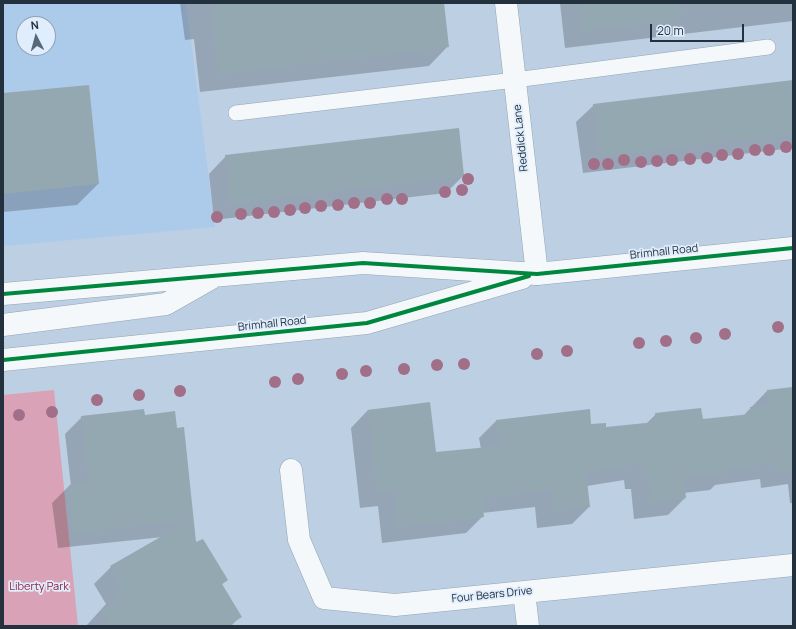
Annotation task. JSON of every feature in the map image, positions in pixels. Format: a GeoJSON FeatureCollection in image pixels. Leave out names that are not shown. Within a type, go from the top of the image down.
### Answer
{"type":"FeatureCollection","features":[{"type":"Feature","properties":{"kind":"street","name":"Reddick Lane"},"geometry":{"type":"LineString","coordinates":[[506,3],[537,274]]}},
{"type":"Feature","properties":{"kind":"street","name":"Brimhall Road"},"geometry":{"type":"LineString","coordinates":[[3,294],[363,263],[537,274],[793,248]]}},
{"type":"Feature","properties":{"kind":"street","name":"Brimhall Road"},"geometry":{"type":"LineString","coordinates":[[3,360],[367,323],[537,274]]}},
{"type":"Feature","properties":{"kind":"street"},"geometry":{"type":"LineString","coordinates":[[3,325],[166,304],[214,276]]}},
{"type":"Feature","properties":{"kind":"street","name":"Four Bears Drive"},"geometry":{"type":"LineString","coordinates":[[291,470],[299,540],[324,598],[395,605],[793,565]]}},
{"type":"Feature","properties":{"kind":"street"},"geometry":{"type":"LineString","coordinates":[[524,592],[528,626]]}},
{"type":"Feature","properties":{"kind":"lane"},"geometry":{"type":"LineString","coordinates":[[236,113],[768,48]]}},
{"type":"Feature","properties":{"kind":"shaded area"},"geometry":{"type":"Polygon","coordinates":[[[3,3],[186,3],[215,227],[3,246],[3,3]]]}},
{"type":"Feature","properties":{"kind":"green space","name":"Liberty Park"},"geometry":{"type":"Polygon","coordinates":[[[54,390],[78,626],[3,626],[3,395],[54,390]]]}},
{"type":"Feature","properties":{"kind":"building"},"geometry":{"type":"Polygon","coordinates":[[[211,3],[444,3],[449,47],[219,74],[211,3]]]}},
{"type":"Feature","properties":{"kind":"building"},"geometry":{"type":"Polygon","coordinates":[[[578,3],[680,3],[681,20],[582,31],[578,3]]]}},
{"type":"Feature","properties":{"kind":"building"},"geometry":{"type":"Polygon","coordinates":[[[793,80],[793,134],[600,156],[593,104],[793,80]]]}},
{"type":"Feature","properties":{"kind":"building"},"geometry":{"type":"Polygon","coordinates":[[[89,85],[99,184],[3,194],[3,93],[89,85]]]}},
{"type":"Feature","properties":{"kind":"building"},"geometry":{"type":"Polygon","coordinates":[[[459,128],[464,176],[231,203],[225,155],[459,128]]]}},
{"type":"Feature","properties":{"kind":"building"},"geometry":{"type":"Polygon","coordinates":[[[793,387],[793,471],[776,472],[775,462],[728,469],[728,473],[684,478],[686,498],[651,502],[647,472],[642,473],[641,463],[586,472],[590,507],[554,511],[552,490],[482,498],[484,517],[399,527],[394,490],[377,492],[368,410],[430,402],[436,452],[499,446],[496,420],[590,409],[591,424],[606,423],[606,427],[656,422],[655,413],[701,408],[703,419],[751,414],[750,407],[769,405],[767,390],[793,387]]]}},
{"type":"Feature","properties":{"kind":"building"},"geometry":{"type":"Polygon","coordinates":[[[144,409],[145,415],[175,411],[177,428],[184,427],[196,542],[203,539],[228,580],[222,584],[242,617],[227,626],[111,626],[101,610],[118,600],[114,594],[123,589],[110,566],[190,520],[74,532],[69,485],[89,482],[81,416],[144,409]]]}},
{"type":"Feature","properties":{"kind":"cycle path"},"geometry":{"type":"LineString","coordinates":[[3,294],[363,263],[537,274],[793,248]]}},
{"type":"Feature","properties":{"kind":"cycle path"},"geometry":{"type":"LineString","coordinates":[[3,360],[367,323],[529,276]]}}]}
